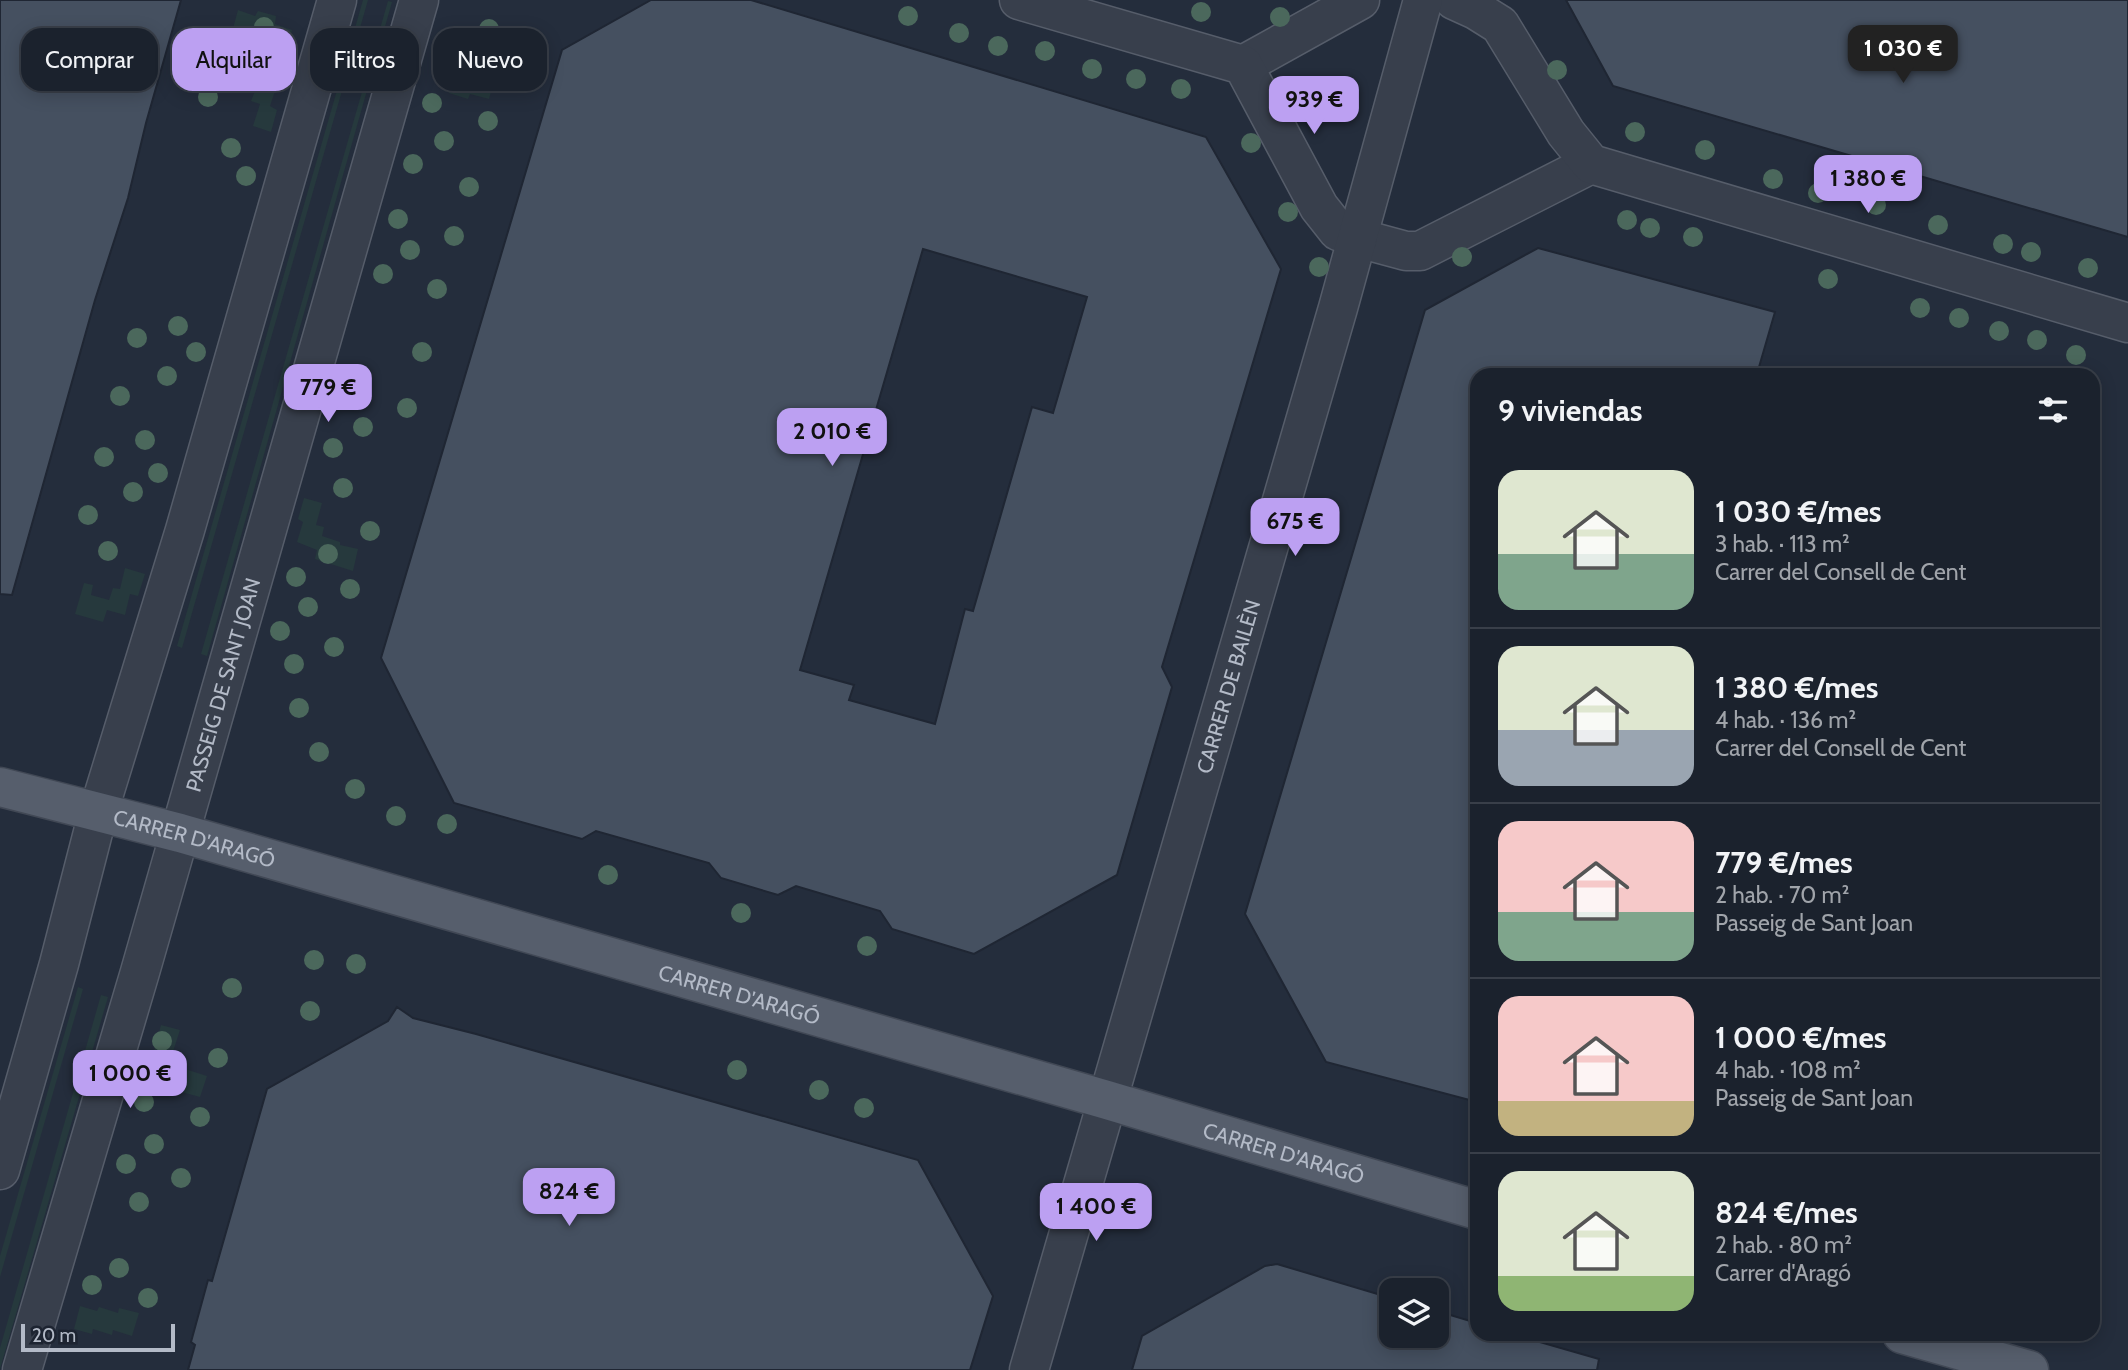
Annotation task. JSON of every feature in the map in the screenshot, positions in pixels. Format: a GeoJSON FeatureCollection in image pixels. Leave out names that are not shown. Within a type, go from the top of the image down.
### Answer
{"type":"FeatureCollection","features":[{"type":"Feature","properties":{"kind":"main road","name":"CARRER D'ARAGÓ"},"geometry":{"type":"LineString","coordinates":[[0,787],[180,833],[1107,1100],[1470,1208]]}},
{"type":"Feature","properties":{"kind":"main road"},"geometry":{"type":"LineString","coordinates":[[1917,1341],[1954,1358],[2029,1370]]}},
{"type":"Feature","properties":{"kind":"street"},"geometry":{"type":"LineString","coordinates":[[0,1170],[59,964],[98,813],[185,530],[337,0]]}},
{"type":"Feature","properties":{"kind":"street","name":"PASSEIG DE SANT JOAN"},"geometry":{"type":"LineString","coordinates":[[22,1370],[180,833],[419,0]]}},
{"type":"Feature","properties":{"kind":"street"},"geometry":{"type":"LineString","coordinates":[[1019,0],[1243,65],[1360,0]]}},
{"type":"Feature","properties":{"kind":"street","name":"CARRER DE BAILÈN"},"geometry":{"type":"LineString","coordinates":[[1029,1370],[1358,239],[1423,0]]}},
{"type":"Feature","properties":{"kind":"street"},"geometry":{"type":"LineString","coordinates":[[1454,0],[1500,25],[1566,133],[1591,164],[2128,323]]}},
{"type":"Feature","properties":{"kind":"street"},"geometry":{"type":"LineString","coordinates":[[1243,65],[1319,207],[1339,231],[1358,239],[1406,251],[1420,251],[1591,164]]}},
{"type":"Feature","properties":{"kind":"green space"},"geometry":{"type":"Polygon","coordinates":[[[363,0],[368,0],[360,28],[355,28],[363,0]]]}},
{"type":"Feature","properties":{"kind":"green space"},"geometry":{"type":"Polygon","coordinates":[[[388,1],[392,2],[385,28],[380,28],[388,1]]]}},
{"type":"Feature","properties":{"kind":"green space"},"geometry":{"type":"Polygon","coordinates":[[[238,10],[255,16],[258,11],[276,16],[275,24],[286,28],[233,28],[238,10]]]}},
{"type":"Feature","properties":{"kind":"green space"},"geometry":{"type":"Polygon","coordinates":[[[255,91],[275,91],[270,106],[277,110],[271,132],[253,126],[260,104],[251,101],[255,91]]]}},
{"type":"Feature","properties":{"kind":"green space"},"geometry":{"type":"Polygon","coordinates":[[[337,91],[342,91],[182,648],[177,646],[337,91]]]}},
{"type":"Feature","properties":{"kind":"green space"},"geometry":{"type":"Polygon","coordinates":[[[362,91],[367,91],[207,656],[201,654],[362,91]]]}},
{"type":"Feature","properties":{"kind":"green space"},"geometry":{"type":"Polygon","coordinates":[[[491,91],[489,99],[470,94],[468,99],[449,93],[491,91]]]}},
{"type":"Feature","properties":{"kind":"green space"},"geometry":{"type":"Polygon","coordinates":[[[304,498],[322,503],[316,525],[324,527],[322,536],[340,542],[340,545],[358,549],[353,571],[315,559],[317,550],[297,542],[303,522],[298,519],[304,498]]]}},
{"type":"Feature","properties":{"kind":"green space"},"geometry":{"type":"Polygon","coordinates":[[[125,568],[145,574],[138,596],[130,594],[125,615],[107,610],[103,622],[75,614],[84,583],[93,585],[91,595],[109,600],[113,588],[120,589],[125,568]]]}},
{"type":"Feature","properties":{"kind":"green space"},"geometry":{"type":"Polygon","coordinates":[[[78,987],[83,989],[0,1277],[0,1256],[78,987]]]}},
{"type":"Feature","properties":{"kind":"green space"},"geometry":{"type":"Polygon","coordinates":[[[101,995],[108,997],[0,1369],[0,1348],[101,995]]]}},
{"type":"Feature","properties":{"kind":"green space"},"geometry":{"type":"Polygon","coordinates":[[[161,1025],[180,1030],[169,1064],[207,1076],[200,1097],[163,1087],[167,1075],[149,1070],[161,1025]]]}},
{"type":"Feature","properties":{"kind":"green space"},"geometry":{"type":"Polygon","coordinates":[[[80,1306],[97,1311],[99,1307],[118,1313],[119,1308],[139,1313],[132,1336],[113,1330],[112,1335],[93,1329],[92,1334],[74,1329],[80,1306]]]}},
{"type":"Feature","properties":{"kind":"building"},"geometry":{"type":"Polygon","coordinates":[[[0,0],[181,0],[158,81],[158,28],[21,28],[21,91],[155,91],[128,198],[95,300],[12,595],[0,594],[0,0]]]}},
{"type":"Feature","properties":{"kind":"building"},"geometry":{"type":"Polygon","coordinates":[[[651,0],[751,0],[1206,137],[1281,269],[1162,667],[1172,687],[1117,875],[974,954],[892,929],[880,911],[796,886],[778,895],[721,878],[709,863],[596,831],[582,839],[454,803],[381,658],[562,50],[651,0]],[[923,249],[800,670],[854,685],[849,700],[935,724],[965,609],[973,611],[1032,407],[1053,413],[1087,297],[923,249]]]}},
{"type":"Feature","properties":{"kind":"building"},"geometry":{"type":"Polygon","coordinates":[[[1566,0],[2128,0],[2128,237],[1613,86],[1566,0]]]}},
{"type":"Feature","properties":{"kind":"building"},"geometry":{"type":"Polygon","coordinates":[[[1538,248],[1775,312],[1759,368],[1470,368],[1470,1100],[1326,1062],[1245,914],[1425,310],[1538,248]]]}},
{"type":"Feature","properties":{"kind":"building"},"geometry":{"type":"Polygon","coordinates":[[[397,1007],[413,1018],[918,1160],[993,1296],[970,1370],[188,1370],[195,1345],[191,1342],[208,1280],[212,1281],[267,1089],[388,1021],[397,1007]]]}},
{"type":"Feature","properties":{"kind":"building"},"geometry":{"type":"Polygon","coordinates":[[[1277,1264],[1379,1294],[1379,1348],[1449,1348],[1449,1315],[1470,1321],[1470,1341],[1536,1341],[1599,1359],[1597,1370],[1132,1370],[1142,1336],[1265,1266],[1277,1264]]]}}]}
